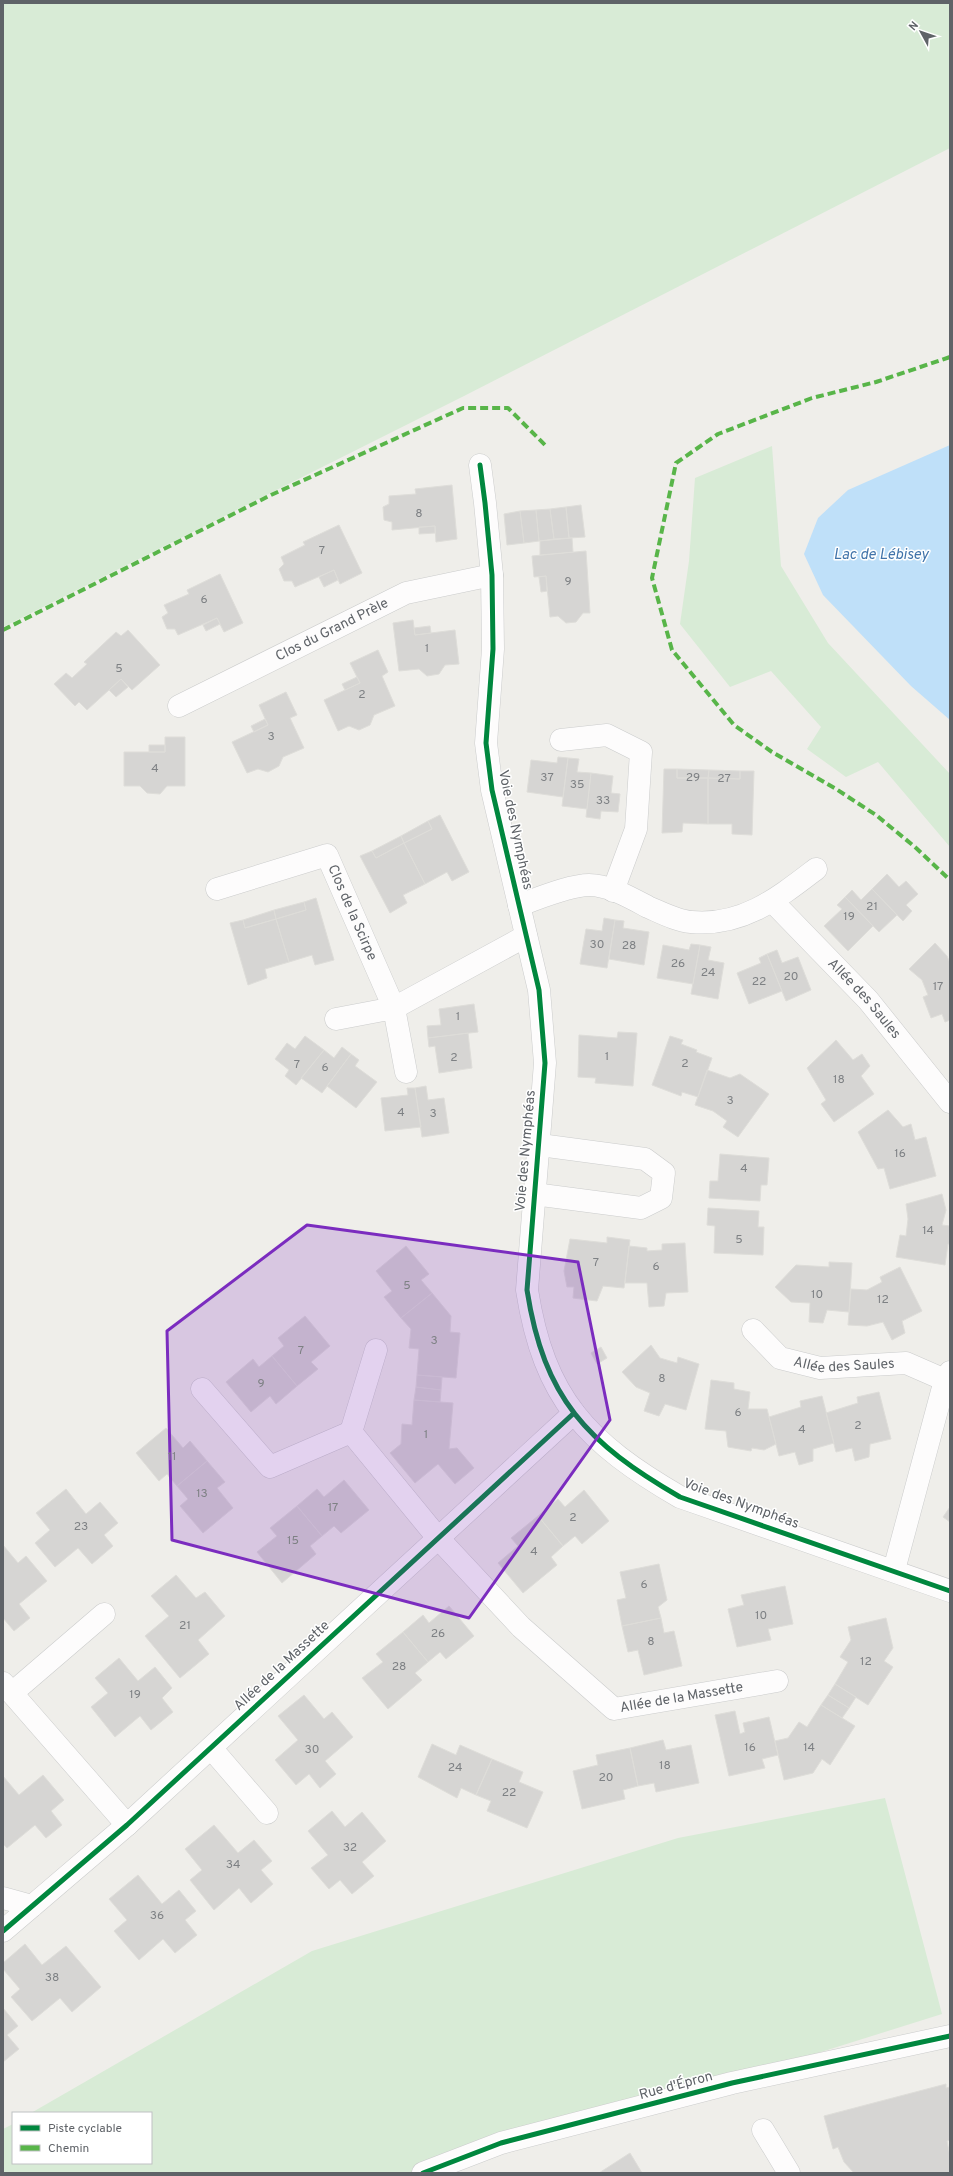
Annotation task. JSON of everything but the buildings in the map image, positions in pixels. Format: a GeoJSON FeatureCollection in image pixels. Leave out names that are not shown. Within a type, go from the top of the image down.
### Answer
{"type":"FeatureCollection","features":[{"type":"Feature","properties":{"kind":"street","name":"Voie des Nymphéas"},"geometry":{"type":"LineString","coordinates":[[480,465],[492,575],[494,650],[486,743],[492,790],[539,990],[545,1063],[540,1145],[534,1194],[527,1290],[532,1322],[542,1354],[554,1382],[574,1413],[596,1438],[621,1460],[680,1497],[894,1570],[950,1592]]}},
{"type":"Feature","properties":{"kind":"street","name":"Clos du Grand Prèle"},"geometry":{"type":"LineString","coordinates":[[179,706],[406,593],[492,575]]}},
{"type":"Feature","properties":{"kind":"street"},"geometry":{"type":"LineString","coordinates":[[561,740],[607,735],[641,752],[636,829],[614,891]]}},
{"type":"Feature","properties":{"kind":"street","name":"Clos de la Scirpe"},"geometry":{"type":"LineString","coordinates":[[218,889],[327,855],[394,1008],[406,1072]]}},
{"type":"Feature","properties":{"kind":"street"},"geometry":{"type":"LineString","coordinates":[[519,905],[589,885],[614,891],[667,915],[690,922],[712,922],[739,917],[773,902],[816,869]]}},
{"type":"Feature","properties":{"kind":"street","name":"Allée des Saules"},"geometry":{"type":"LineString","coordinates":[[773,902],[868,1000],[950,1102]]}},
{"type":"Feature","properties":{"kind":"street"},"geometry":{"type":"LineString","coordinates":[[336,1019],[394,1008],[526,936]]}},
{"type":"Feature","properties":{"kind":"street"},"geometry":{"type":"LineString","coordinates":[[534,1194],[641,1208],[661,1198],[664,1173],[645,1159],[540,1145]]}},
{"type":"Feature","properties":{"kind":"street","name":"Allée des Saules"},"geometry":{"type":"LineString","coordinates":[[754,1330],[780,1358],[820,1368],[906,1363],[947,1376],[894,1570]]}},
{"type":"Feature","properties":{"kind":"street"},"geometry":{"type":"LineString","coordinates":[[202,1389],[270,1467],[351,1432],[376,1350]]}},
{"type":"Feature","properties":{"kind":"street","name":"Allée de la Massette"},"geometry":{"type":"LineString","coordinates":[[3,1931],[127,1825],[574,1413]]}},
{"type":"Feature","properties":{"kind":"street","name":"Allée de la Massette"},"geometry":{"type":"LineString","coordinates":[[351,1432],[438,1538],[521,1627],[614,1709],[777,1681]]}},
{"type":"Feature","properties":{"kind":"street"},"geometry":{"type":"LineString","coordinates":[[104,1614],[8,1688],[127,1825]]}},
{"type":"Feature","properties":{"kind":"street"},"geometry":{"type":"LineString","coordinates":[[211,1748],[267,1814]]}},
{"type":"Feature","properties":{"kind":"street"},"geometry":{"type":"LineString","coordinates":[[3,1898],[32,1906]]}},
{"type":"Feature","properties":{"kind":"street","name":"Rue d'Épron"},"geometry":{"type":"LineString","coordinates":[[423,2173],[501,2143],[732,2083],[946,2037]]}},
{"type":"Feature","properties":{"kind":"street"},"geometry":{"type":"LineString","coordinates":[[763,2130],[789,2173]]}},
{"type":"Feature","properties":{"kind":"highlighted area"},"geometry":{"type":"Polygon","coordinates":[[[307,1225],[578,1262],[610,1420],[469,1618],[172,1540],[167,1331],[307,1225]]]}},
{"type":"Feature","properties":{"kind":"green space"},"geometry":{"type":"Polygon","coordinates":[[[3,3],[950,3],[950,148],[464,396],[3,627],[3,3]]]}},
{"type":"Feature","properties":{"kind":"green space"},"geometry":{"type":"Polygon","coordinates":[[[772,446],[781,566],[828,643],[950,774],[950,847],[878,762],[846,777],[807,749],[821,727],[771,671],[730,687],[680,624],[689,561],[695,478],[772,446]]]}},
{"type":"Feature","properties":{"kind":"green space"},"geometry":{"type":"Polygon","coordinates":[[[885,1798],[942,2014],[436,2173],[3,2173],[3,2129],[12,2124],[12,2164],[152,2164],[152,2112],[33,2112],[312,1951],[678,1838],[885,1798]]]}},
{"type":"Feature","properties":{"kind":"water","name":"Lac de Lébisey"},"geometry":{"type":"Polygon","coordinates":[[[950,445],[950,720],[911,686],[823,595],[804,554],[818,518],[848,490],[950,445]]]}},
{"type":"Feature","properties":{"kind":"marked path"},"geometry":{"type":"LineString","coordinates":[[950,357],[876,382],[812,398],[718,434],[676,463],[652,578],[672,650],[734,725],[772,752],[836,789],[876,815],[915,847],[950,880]]}},
{"type":"Feature","properties":{"kind":"marked path"},"geometry":{"type":"LineString","coordinates":[[3,630],[271,495],[463,408],[508,408],[546,446]]}},
{"type":"Feature","properties":{"kind":"cycle path"},"geometry":{"type":"LineString","coordinates":[[480,465],[492,575],[493,649],[486,743],[492,790],[539,990],[545,1063],[527,1290],[535,1328],[545,1361],[558,1389],[575,1414],[595,1437],[619,1457],[647,1477],[680,1497],[950,1591]]}},
{"type":"Feature","properties":{"kind":"cycle path"},"geometry":{"type":"LineString","coordinates":[[3,1931],[127,1825],[574,1413]]}},
{"type":"Feature","properties":{"kind":"cycle path"},"geometry":{"type":"LineString","coordinates":[[423,2173],[501,2143],[732,2083],[950,2036]]}}]}
